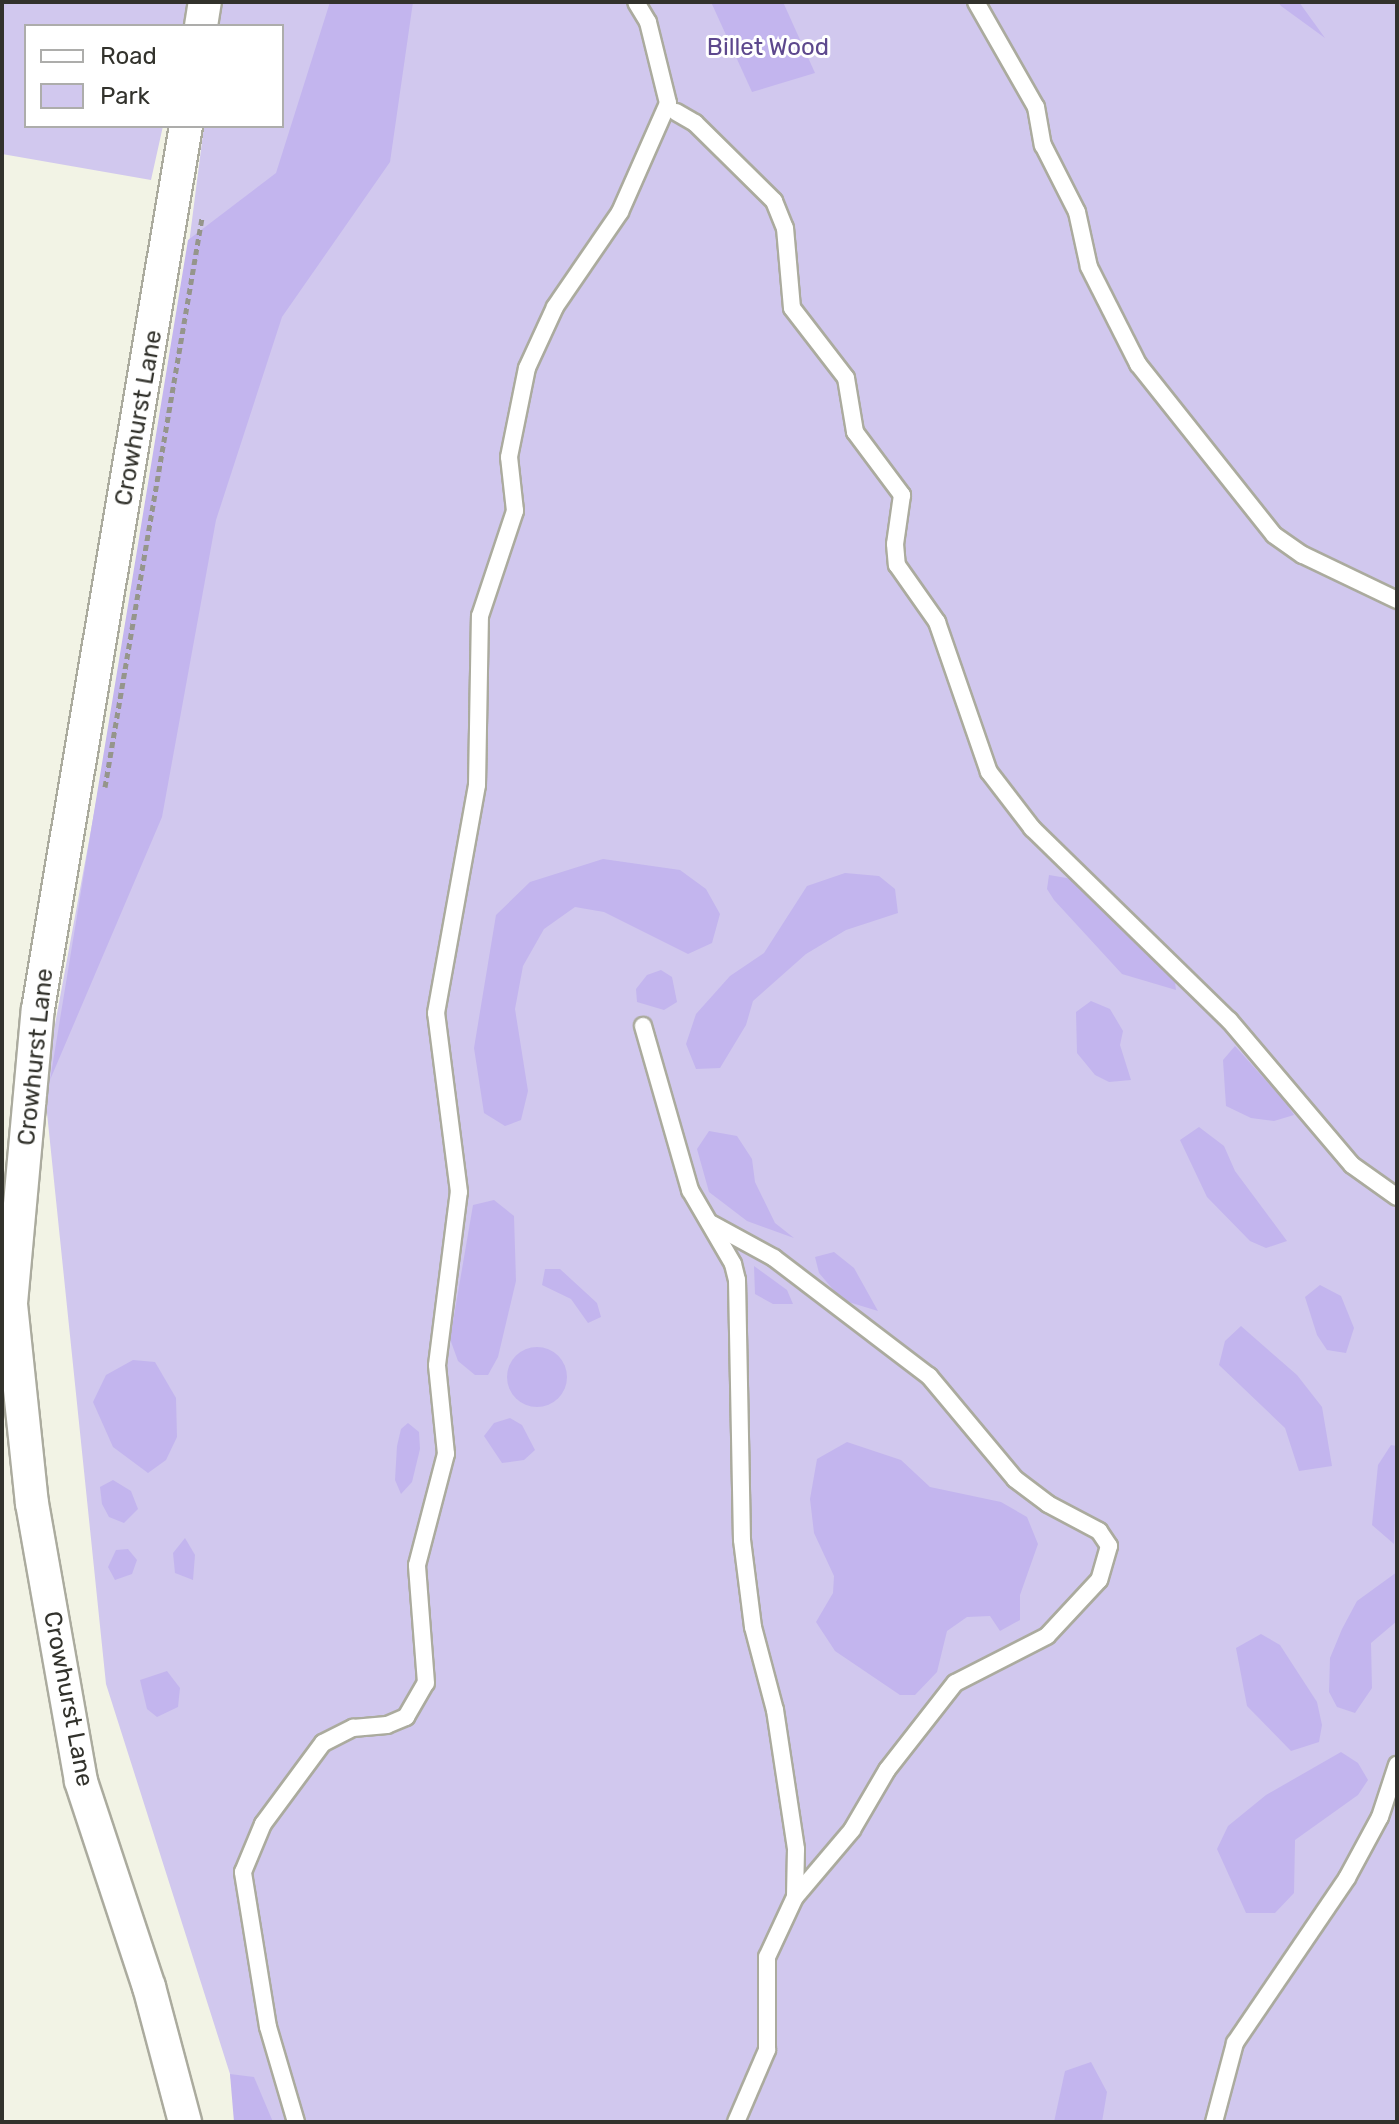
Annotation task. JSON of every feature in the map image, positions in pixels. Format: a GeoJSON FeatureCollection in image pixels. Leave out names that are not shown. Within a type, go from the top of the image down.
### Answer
{"type":"FeatureCollection","features":[{"type":"Feature","properties":{"kind":"street"},"geometry":{"type":"LineString","coordinates":[[201,24],[205,2]]}},
{"type":"Feature","properties":{"kind":"street","name":"Crowhurst Lane"},"geometry":{"type":"LineString","coordinates":[[185,2122],[149,1987],[81,1781],[32,1504],[11,1303],[38,1009],[186,128]]}},
{"type":"Feature","properties":{"kind":"lane"},"geometry":{"type":"LineString","coordinates":[[296,2122],[268,2027],[243,1872],[263,1824],[323,1743],[353,1728],[387,1725],[406,1717],[426,1683],[417,1565],[446,1454],[437,1365],[442,1289],[459,1192],[436,1013],[477,785],[480,616],[515,511],[509,457],[527,368],[555,307],[620,212],[668,103],[652,33],[636,2]]}},
{"type":"Feature","properties":{"kind":"lane"},"geometry":{"type":"LineString","coordinates":[[976,2],[1036,107],[1043,145],[1077,212],[1089,267],[1138,364],[1274,535],[1303,555],[1397,600]]}},
{"type":"Feature","properties":{"kind":"lane"},"geometry":{"type":"LineString","coordinates":[[676,112],[695,123],[774,201],[785,228],[792,308],[846,378],[855,432],[902,495],[897,565],[937,622],[989,772],[1032,828],[1229,1020],[1352,1165],[1397,1197]]}},
{"type":"Feature","properties":{"kind":"lane"},"geometry":{"type":"LineString","coordinates":[[643,1026],[690,1190],[733,1264],[740,1301],[742,1540],[753,1627],[775,1710],[794,1828],[795,1897]]}},
{"type":"Feature","properties":{"kind":"lane"},"geometry":{"type":"LineString","coordinates":[[708,1222],[774,1258],[929,1376],[1015,1479],[1048,1504],[1099,1531],[1109,1546],[1099,1580],[1047,1636],[955,1683],[887,1770],[852,1830],[795,1897],[771,1939],[765,1974],[767,2050],[736,2122]]}},
{"type":"Feature","properties":{"kind":"lane"},"geometry":{"type":"LineString","coordinates":[[1214,2122],[1235,2043],[1353,1868],[1380,1817],[1397,1765]]}},
{"type":"Feature","properties":{"kind":"green space"},"geometry":{"type":"Polygon","coordinates":[[[2,2],[189,2],[184,24],[24,24],[24,128],[163,128],[151,180],[2,154],[2,2]]]}},
{"type":"Feature","properties":{"kind":"green space"},"geometry":{"type":"Polygon","coordinates":[[[221,2],[1397,2],[1397,2122],[238,2122],[230,2074],[106,1684],[44,1084],[166,424],[204,128],[284,128],[284,24],[218,24],[221,2]]]}},
{"type":"Feature","properties":{"kind":"green space"},"geometry":{"type":"Polygon","coordinates":[[[330,2],[413,2],[390,162],[282,317],[216,520],[162,817],[50,1080],[188,240],[276,173],[330,2]]]}},
{"type":"Feature","properties":{"kind":"green space","name":"Billet Wood"},"geometry":{"type":"Polygon","coordinates":[[[711,2],[783,2],[815,73],[752,92],[711,2]]]}},
{"type":"Feature","properties":{"kind":"green space"},"geometry":{"type":"Polygon","coordinates":[[[1278,2],[1299,2],[1325,38],[1281,6],[1278,2]]]}},
{"type":"Feature","properties":{"kind":"green space"},"geometry":{"type":"Polygon","coordinates":[[[603,859],[680,870],[706,889],[720,914],[712,943],[688,954],[604,912],[575,907],[544,929],[523,966],[515,1009],[528,1091],[521,1120],[505,1126],[484,1113],[474,1048],[496,915],[530,882],[603,859]]]}},
{"type":"Feature","properties":{"kind":"green space"},"geometry":{"type":"Polygon","coordinates":[[[845,873],[879,876],[895,889],[898,913],[846,930],[806,954],[753,1001],[746,1025],[720,1068],[696,1069],[686,1044],[696,1014],[730,976],[764,953],[807,886],[845,873]]]}},
{"type":"Feature","properties":{"kind":"green space"},"geometry":{"type":"Polygon","coordinates":[[[1049,875],[1090,882],[1110,916],[1175,982],[1176,990],[1122,974],[1054,900],[1047,889],[1049,875]]]}},
{"type":"Feature","properties":{"kind":"green space"},"geometry":{"type":"Polygon","coordinates":[[[661,970],[672,977],[677,1002],[664,1010],[637,1002],[636,989],[647,975],[661,970]]]}},
{"type":"Feature","properties":{"kind":"green space"},"geometry":{"type":"Polygon","coordinates":[[[1091,1001],[1110,1009],[1123,1031],[1120,1045],[1131,1080],[1109,1082],[1095,1075],[1077,1053],[1076,1012],[1091,1001]]]}},
{"type":"Feature","properties":{"kind":"green space"},"geometry":{"type":"Polygon","coordinates":[[[1235,1046],[1294,1115],[1274,1121],[1251,1118],[1226,1106],[1223,1060],[1235,1046]]]}},
{"type":"Feature","properties":{"kind":"green space"},"geometry":{"type":"Polygon","coordinates":[[[1199,1127],[1224,1146],[1235,1171],[1287,1241],[1266,1248],[1250,1241],[1207,1197],[1180,1140],[1199,1127]]]}},
{"type":"Feature","properties":{"kind":"green space"},"geometry":{"type":"Polygon","coordinates":[[[709,1131],[737,1136],[752,1159],[755,1182],[775,1223],[794,1238],[747,1221],[709,1192],[697,1149],[709,1131]]]}},
{"type":"Feature","properties":{"kind":"green space"},"geometry":{"type":"Polygon","coordinates":[[[494,1200],[514,1216],[516,1281],[498,1357],[488,1375],[475,1375],[458,1361],[450,1339],[473,1205],[494,1200]]]}},
{"type":"Feature","properties":{"kind":"green space"},"geometry":{"type":"Polygon","coordinates":[[[834,1252],[854,1268],[878,1311],[842,1300],[819,1273],[815,1257],[834,1252]]]}},
{"type":"Feature","properties":{"kind":"green space"},"geometry":{"type":"Polygon","coordinates":[[[754,1266],[787,1290],[793,1304],[773,1304],[755,1294],[754,1266]]]}},
{"type":"Feature","properties":{"kind":"green space"},"geometry":{"type":"Polygon","coordinates":[[[545,1269],[560,1269],[597,1303],[601,1317],[588,1323],[571,1299],[542,1285],[545,1269]]]}},
{"type":"Feature","properties":{"kind":"green space"},"geometry":{"type":"Polygon","coordinates":[[[1320,1285],[1341,1296],[1354,1328],[1346,1353],[1327,1350],[1317,1335],[1305,1297],[1320,1285]]]}},
{"type":"Feature","properties":{"kind":"green space"},"geometry":{"type":"Polygon","coordinates":[[[1241,1326],[1297,1375],[1322,1407],[1332,1466],[1299,1471],[1285,1428],[1219,1365],[1225,1341],[1241,1326]]]}},
{"type":"Feature","properties":{"kind":"green space"},"geometry":{"type":"Polygon","coordinates":[[[537,1347],[549,1349],[558,1356],[565,1365],[565,1389],[558,1398],[549,1405],[537,1407],[525,1405],[516,1398],[509,1389],[507,1377],[509,1365],[516,1356],[525,1349],[537,1347]]]}},
{"type":"Feature","properties":{"kind":"green space"},"geometry":{"type":"Polygon","coordinates":[[[133,1360],[155,1362],[176,1398],[177,1437],[166,1460],[148,1473],[113,1447],[93,1402],[106,1375],[133,1360]]]}},
{"type":"Feature","properties":{"kind":"green space"},"geometry":{"type":"Polygon","coordinates":[[[510,1418],[522,1425],[535,1450],[524,1460],[502,1463],[484,1436],[494,1423],[510,1418]]]}},
{"type":"Feature","properties":{"kind":"green space"},"geometry":{"type":"Polygon","coordinates":[[[408,1423],[419,1432],[420,1449],[412,1482],[401,1494],[395,1480],[397,1446],[401,1429],[408,1423]]]}},
{"type":"Feature","properties":{"kind":"green space"},"geometry":{"type":"Polygon","coordinates":[[[847,1442],[901,1460],[930,1487],[1001,1502],[1027,1517],[1038,1544],[1020,1595],[1020,1620],[1000,1631],[990,1616],[967,1617],[947,1631],[937,1672],[915,1695],[900,1695],[835,1651],[816,1622],[833,1593],[834,1576],[814,1533],[810,1499],[817,1459],[847,1442]]]}},
{"type":"Feature","properties":{"kind":"green space"},"geometry":{"type":"Polygon","coordinates":[[[1391,1445],[1397,1446],[1394,1544],[1372,1525],[1378,1465],[1391,1445]]]}},
{"type":"Feature","properties":{"kind":"green space"},"geometry":{"type":"Polygon","coordinates":[[[113,1480],[131,1491],[138,1509],[124,1523],[109,1517],[102,1504],[100,1487],[113,1480]]]}},
{"type":"Feature","properties":{"kind":"green space"},"geometry":{"type":"Polygon","coordinates":[[[185,1538],[195,1555],[193,1580],[175,1573],[173,1553],[185,1538]]]}},
{"type":"Feature","properties":{"kind":"green space"},"geometry":{"type":"Polygon","coordinates":[[[128,1549],[137,1560],[132,1574],[115,1580],[108,1567],[116,1550],[128,1549]]]}},
{"type":"Feature","properties":{"kind":"green space"},"geometry":{"type":"Polygon","coordinates":[[[1397,1572],[1397,1621],[1371,1643],[1372,1688],[1355,1713],[1337,1707],[1329,1692],[1330,1658],[1342,1629],[1357,1601],[1397,1572]]]}},
{"type":"Feature","properties":{"kind":"green space"},"geometry":{"type":"Polygon","coordinates":[[[1261,1634],[1280,1645],[1317,1702],[1322,1725],[1319,1742],[1291,1751],[1247,1706],[1236,1648],[1261,1634]]]}},
{"type":"Feature","properties":{"kind":"green space"},"geometry":{"type":"Polygon","coordinates":[[[167,1671],[180,1688],[178,1707],[157,1717],[147,1709],[140,1680],[167,1671]]]}},
{"type":"Feature","properties":{"kind":"green space"},"geometry":{"type":"Polygon","coordinates":[[[1341,1752],[1358,1763],[1368,1780],[1358,1795],[1295,1840],[1294,1893],[1275,1913],[1246,1913],[1217,1849],[1228,1826],[1266,1795],[1341,1752]]]}},
{"type":"Feature","properties":{"kind":"green space"},"geometry":{"type":"Polygon","coordinates":[[[1091,2062],[1107,2092],[1102,2122],[1054,2122],[1065,2071],[1091,2062]]]}},
{"type":"Feature","properties":{"kind":"green space"},"geometry":{"type":"Polygon","coordinates":[[[230,2074],[254,2077],[273,2122],[234,2122],[230,2074]]]}}]}
